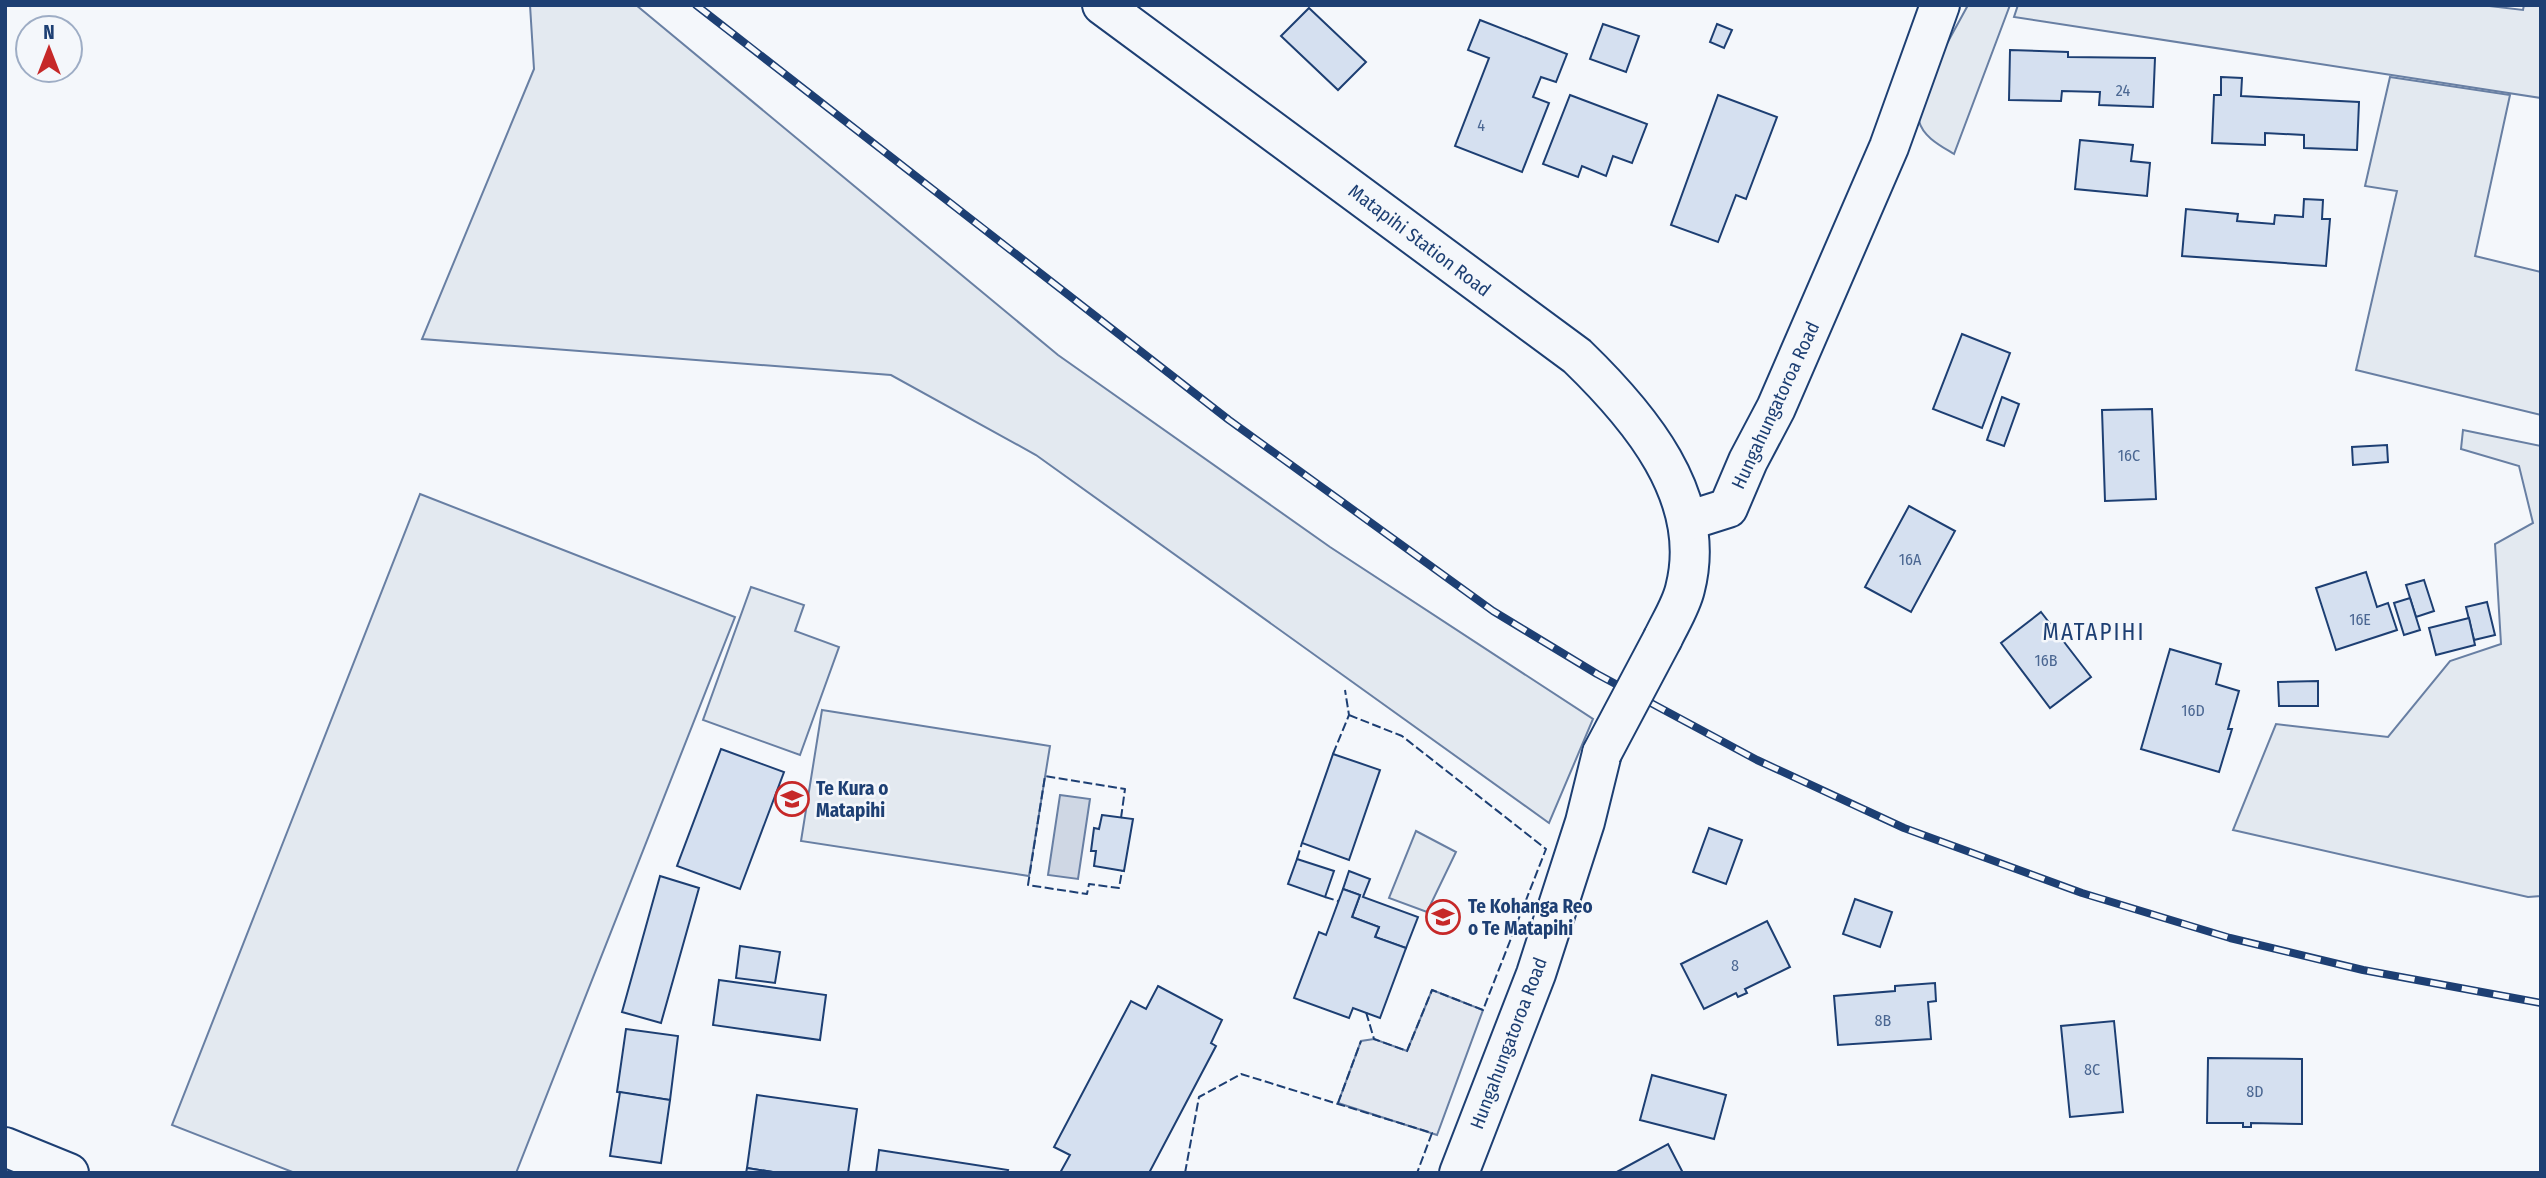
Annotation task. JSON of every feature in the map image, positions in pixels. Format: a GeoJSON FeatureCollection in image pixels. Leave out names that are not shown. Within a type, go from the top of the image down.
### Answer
{"type":"FeatureCollection","features":[{"type":"Feature","properties":{"kind":"street","name":"Matapihi Station Road"},"geometry":{"type":"LineString","coordinates":[[1102,5],[1577,356],[1630,412],[1659,452],[1675,485],[1686,521]]}},
{"type":"Feature","properties":{"kind":"street","name":"Hungahungatoroa Road"},"geometry":{"type":"LineString","coordinates":[[1459,1173],[1535,974],[1584,822],[1602,753],[1663,638],[1685,590],[1689,553],[1686,521],[1728,508],[1748,461],[1776,408],[1889,147],[1940,5]]}},
{"type":"Feature","properties":{"kind":"street"},"geometry":{"type":"LineString","coordinates":[[5,1147],[69,1173]]}},
{"type":"Feature","properties":{"kind":"shaded area"},"geometry":{"type":"Polygon","coordinates":[[[530,5],[636,5],[1058,355],[1330,547],[1593,719],[1549,823],[1036,455],[891,375],[422,339],[534,69],[530,5]]]}},
{"type":"Feature","properties":{"kind":"shaded area"},"geometry":{"type":"Polygon","coordinates":[[[1968,5],[2010,5],[1954,154],[1924,132],[1919,121],[1919,111],[1922,97],[1937,63],[1968,5]]]}},
{"type":"Feature","properties":{"kind":"shaded area"},"geometry":{"type":"Polygon","coordinates":[[[2018,5],[2481,5],[2523,10],[2524,5],[2541,5],[2541,98],[2014,17],[2018,5]]]}},
{"type":"Feature","properties":{"kind":"shaded area"},"geometry":{"type":"Polygon","coordinates":[[[2390,77],[2510,95],[2475,256],[2541,272],[2541,415],[2356,370],[2397,191],[2365,186],[2390,77]]]}},
{"type":"Feature","properties":{"kind":"shaded area"},"geometry":{"type":"Polygon","coordinates":[[[2463,430],[2541,446],[2541,896],[2528,897],[2233,830],[2276,724],[2388,737],[2450,661],[2501,644],[2495,544],[2533,523],[2519,466],[2461,449],[2463,430]]]}},
{"type":"Feature","properties":{"kind":"shaded area"},"geometry":{"type":"Polygon","coordinates":[[[420,494],[735,617],[516,1173],[295,1173],[172,1125],[420,494]]]}},
{"type":"Feature","properties":{"kind":"shaded area"},"geometry":{"type":"Polygon","coordinates":[[[751,587],[804,605],[795,631],[839,647],[800,755],[703,720],[751,587]]]}},
{"type":"Feature","properties":{"kind":"shaded area"},"geometry":{"type":"Polygon","coordinates":[[[822,710],[1050,746],[1029,876],[801,841],[822,710]]]}},
{"type":"Feature","properties":{"kind":"shaded area"},"geometry":{"type":"Polygon","coordinates":[[[1060,795],[1090,799],[1078,879],[1048,875],[1060,795]]]}},
{"type":"Feature","properties":{"kind":"shaded area"},"geometry":{"type":"Polygon","coordinates":[[[1416,831],[1456,852],[1427,912],[1389,898],[1416,831]]]}},
{"type":"Feature","properties":{"kind":"shaded area"},"geometry":{"type":"Polygon","coordinates":[[[1432,990],[1483,1010],[1437,1135],[1338,1103],[1361,1041],[1374,1039],[1407,1051],[1432,990]]]}},
{"type":"Feature","properties":{"kind":"building"},"geometry":{"type":"Polygon","coordinates":[[[1309,8],[1366,62],[1338,90],[1281,36],[1309,8]]]}},
{"type":"Feature","properties":{"kind":"building"},"geometry":{"type":"Polygon","coordinates":[[[1480,20],[1567,54],[1556,82],[1541,77],[1533,97],[1549,103],[1522,172],[1455,146],[1489,58],[1468,50],[1480,20]]]}},
{"type":"Feature","properties":{"kind":"building"},"geometry":{"type":"Polygon","coordinates":[[[1603,24],[1639,36],[1626,72],[1590,59],[1603,24]]]}},
{"type":"Feature","properties":{"kind":"building"},"geometry":{"type":"Polygon","coordinates":[[[1717,24],[1732,30],[1724,48],[1710,42],[1717,24]]]}},
{"type":"Feature","properties":{"kind":"building"},"geometry":{"type":"Polygon","coordinates":[[[2010,50],[2068,52],[2068,57],[2155,58],[2153,107],[2099,105],[2100,92],[2062,91],[2061,101],[2009,100],[2010,50]]]}},
{"type":"Feature","properties":{"kind":"building"},"geometry":{"type":"Polygon","coordinates":[[[2221,77],[2242,78],[2241,96],[2359,102],[2357,150],[2304,148],[2304,135],[2265,133],[2265,145],[2212,143],[2214,95],[2221,95],[2221,77]]]}},
{"type":"Feature","properties":{"kind":"building"},"geometry":{"type":"Polygon","coordinates":[[[1570,95],[1647,124],[1632,163],[1613,156],[1606,176],[1582,166],[1578,177],[1543,164],[1570,95]]]}},
{"type":"Feature","properties":{"kind":"building"},"geometry":{"type":"Polygon","coordinates":[[[1718,95],[1777,117],[1746,199],[1736,195],[1718,242],[1671,225],[1718,95]]]}},
{"type":"Feature","properties":{"kind":"building"},"geometry":{"type":"Polygon","coordinates":[[[2080,140],[2133,145],[2131,161],[2150,163],[2147,196],[2075,189],[2080,140]]]}},
{"type":"Feature","properties":{"kind":"building"},"geometry":{"type":"Polygon","coordinates":[[[2304,199],[2323,200],[2322,219],[2330,219],[2326,266],[2182,256],[2186,209],[2238,214],[2237,221],[2274,224],[2275,215],[2303,217],[2304,199]]]}},
{"type":"Feature","properties":{"kind":"building"},"geometry":{"type":"Polygon","coordinates":[[[1962,334],[2010,353],[1982,428],[1933,409],[1962,334]]]}},
{"type":"Feature","properties":{"kind":"building"},"geometry":{"type":"Polygon","coordinates":[[[2002,397],[2019,404],[2004,446],[1987,440],[2002,397]]]}},
{"type":"Feature","properties":{"kind":"building"},"geometry":{"type":"Polygon","coordinates":[[[2152,409],[2156,499],[2105,501],[2102,410],[2152,409]]]}},
{"type":"Feature","properties":{"kind":"building"},"geometry":{"type":"Polygon","coordinates":[[[2387,445],[2388,462],[2353,465],[2352,447],[2387,445]]]}},
{"type":"Feature","properties":{"kind":"building"},"geometry":{"type":"Polygon","coordinates":[[[1909,506],[1955,531],[1911,612],[1865,587],[1909,506]]]}},
{"type":"Feature","properties":{"kind":"building"},"geometry":{"type":"Polygon","coordinates":[[[2366,572],[2377,607],[2388,603],[2397,630],[2336,650],[2316,588],[2366,572]]]}},
{"type":"Feature","properties":{"kind":"building"},"geometry":{"type":"Polygon","coordinates":[[[2424,580],[2434,611],[2416,617],[2406,585],[2424,580]]]}},
{"type":"Feature","properties":{"kind":"building"},"geometry":{"type":"Polygon","coordinates":[[[2410,598],[2420,630],[2404,635],[2394,603],[2410,598]]]}},
{"type":"Feature","properties":{"kind":"building"},"geometry":{"type":"Polygon","coordinates":[[[2487,602],[2495,635],[2474,640],[2466,607],[2487,602]]]}},
{"type":"Feature","properties":{"kind":"building"},"geometry":{"type":"Polygon","coordinates":[[[2041,612],[2091,677],[2050,708],[2001,643],[2041,612]]]}},
{"type":"Feature","properties":{"kind":"building"},"geometry":{"type":"Polygon","coordinates":[[[2469,618],[2475,645],[2436,655],[2429,628],[2469,618]]]}},
{"type":"Feature","properties":{"kind":"building"},"geometry":{"type":"Polygon","coordinates":[[[2170,649],[2221,664],[2216,684],[2239,691],[2228,729],[2232,729],[2219,772],[2141,749],[2170,649]]]}},
{"type":"Feature","properties":{"kind":"building"},"geometry":{"type":"Polygon","coordinates":[[[2318,681],[2318,706],[2279,706],[2278,682],[2318,681]]]}},
{"type":"Feature","properties":{"kind":"building"},"geometry":{"type":"Polygon","coordinates":[[[721,749],[784,772],[740,889],[677,866],[721,749]]]}},
{"type":"Feature","properties":{"kind":"building"},"geometry":{"type":"Polygon","coordinates":[[[1333,754],[1380,770],[1349,860],[1302,843],[1333,754]]]}},
{"type":"Feature","properties":{"kind":"building"},"geometry":{"type":"Polygon","coordinates":[[[1102,815],[1133,819],[1124,871],[1094,866],[1096,851],[1091,851],[1094,828],[1099,829],[1102,815]]]}},
{"type":"Feature","properties":{"kind":"building"},"geometry":{"type":"Polygon","coordinates":[[[1709,828],[1742,840],[1726,884],[1693,872],[1709,828]]]}},
{"type":"Feature","properties":{"kind":"building"},"geometry":{"type":"Polygon","coordinates":[[[1297,859],[1334,871],[1325,897],[1288,884],[1297,859]]]}},
{"type":"Feature","properties":{"kind":"building"},"geometry":{"type":"Polygon","coordinates":[[[1349,871],[1370,879],[1363,897],[1418,917],[1406,948],[1375,937],[1379,927],[1352,917],[1360,895],[1343,889],[1349,871]]]}},
{"type":"Feature","properties":{"kind":"building"},"geometry":{"type":"Polygon","coordinates":[[[660,876],[699,888],[661,1023],[622,1012],[660,876]]]}},
{"type":"Feature","properties":{"kind":"building"},"geometry":{"type":"Polygon","coordinates":[[[1343,889],[1360,895],[1352,917],[1379,927],[1375,937],[1406,948],[1380,1018],[1353,1008],[1349,1018],[1294,998],[1319,932],[1326,935],[1343,889]]]}},
{"type":"Feature","properties":{"kind":"building"},"geometry":{"type":"Polygon","coordinates":[[[1855,899],[1892,912],[1880,947],[1843,934],[1855,899]]]}},
{"type":"Feature","properties":{"kind":"building"},"geometry":{"type":"Polygon","coordinates":[[[1767,921],[1790,967],[1745,989],[1747,993],[1738,997],[1736,993],[1704,1009],[1681,964],[1767,921]]]}},
{"type":"Feature","properties":{"kind":"building"},"geometry":{"type":"Polygon","coordinates":[[[740,946],[780,952],[775,983],[736,978],[740,946]]]}},
{"type":"Feature","properties":{"kind":"building"},"geometry":{"type":"Polygon","coordinates":[[[719,980],[826,995],[820,1040],[713,1025],[719,980]]]}},
{"type":"Feature","properties":{"kind":"building"},"geometry":{"type":"Polygon","coordinates":[[[1935,983],[1936,1001],[1928,1002],[1931,1039],[1838,1045],[1834,996],[1895,991],[1895,986],[1935,983]]]}},
{"type":"Feature","properties":{"kind":"building"},"geometry":{"type":"Polygon","coordinates":[[[1158,986],[1222,1020],[1211,1043],[1216,1046],[1149,1173],[1060,1173],[1070,1155],[1054,1147],[1131,1001],[1146,1009],[1158,986]]]}},
{"type":"Feature","properties":{"kind":"building"},"geometry":{"type":"Polygon","coordinates":[[[2114,1021],[2123,1112],[2070,1117],[2061,1026],[2114,1021]]]}},
{"type":"Feature","properties":{"kind":"building"},"geometry":{"type":"Polygon","coordinates":[[[626,1029],[678,1036],[670,1100],[617,1092],[626,1029]]]}},
{"type":"Feature","properties":{"kind":"building"},"geometry":{"type":"Polygon","coordinates":[[[2208,1058],[2302,1059],[2302,1124],[2251,1123],[2251,1127],[2243,1127],[2243,1123],[2207,1123],[2208,1058]]]}},
{"type":"Feature","properties":{"kind":"building"},"geometry":{"type":"Polygon","coordinates":[[[1652,1075],[1726,1095],[1714,1139],[1640,1120],[1652,1075]]]}},
{"type":"Feature","properties":{"kind":"building"},"geometry":{"type":"Polygon","coordinates":[[[620,1092],[670,1100],[661,1163],[610,1156],[620,1092]]]}},
{"type":"Feature","properties":{"kind":"building"},"geometry":{"type":"Polygon","coordinates":[[[757,1095],[857,1109],[848,1173],[779,1173],[747,1168],[757,1095]]]}},
{"type":"Feature","properties":{"kind":"building"},"geometry":{"type":"Polygon","coordinates":[[[1668,1144],[1683,1173],[1615,1173],[1668,1144]]]}},
{"type":"Feature","properties":{"kind":"building"},"geometry":{"type":"Polygon","coordinates":[[[879,1150],[1008,1170],[1007,1173],[876,1173],[879,1150]]]}},
{"type":"Feature","properties":{"kind":"building"},"geometry":{"type":"Polygon","coordinates":[[[747,1168],[779,1173],[746,1173],[747,1168]]]}},
{"type":"Feature","properties":{"kind":"railway"},"geometry":{"type":"LineString","coordinates":[[696,5],[1229,420],[1493,611],[1597,674],[1757,760],[1904,828],[2082,893],[2230,938],[2363,970],[2541,1003]]}},
{"type":"Feature","properties":{"kind":"fence"},"geometry":{"type":"LineString","coordinates":[[1333,754],[1349,715],[1345,690]]}},
{"type":"Feature","properties":{"kind":"fence"},"geometry":{"type":"LineString","coordinates":[[1349,715],[1402,736],[1546,849],[1483,1010],[1432,990],[1407,1051],[1374,1039],[1366,1012]]}},
{"type":"Feature","properties":{"kind":"fence"},"geometry":{"type":"LineString","coordinates":[[1121,818],[1125,789],[1045,776],[1028,885],[1087,894],[1089,884],[1119,888],[1122,871]]}},
{"type":"Feature","properties":{"kind":"fence"},"geometry":{"type":"LineString","coordinates":[[1297,859],[1302,843]]}},
{"type":"Feature","properties":{"kind":"fence"},"geometry":{"type":"LineString","coordinates":[[1325,897],[1338,901]]}},
{"type":"Feature","properties":{"kind":"fence"},"geometry":{"type":"LineString","coordinates":[[1338,1103],[1361,1041]]}},
{"type":"Feature","properties":{"kind":"fence"},"geometry":{"type":"LineString","coordinates":[[1185,1173],[1199,1097],[1241,1074],[1432,1133],[1417,1173]]}},
{"type":"Feature","properties":{"kind":"place","name":"Te Kura o Matapihi"},"geometry":{"type":"Point","coordinates":[792,799]}},
{"type":"Feature","properties":{"kind":"place","name":"Te Kohanga Reo o Te Matapihi"},"geometry":{"type":"Point","coordinates":[1443,917]}},
{"type":"Feature","properties":{"kind":"district","name":"MATAPIHI"},"geometry":{"type":"Point","coordinates":[2094,632]}}]}
